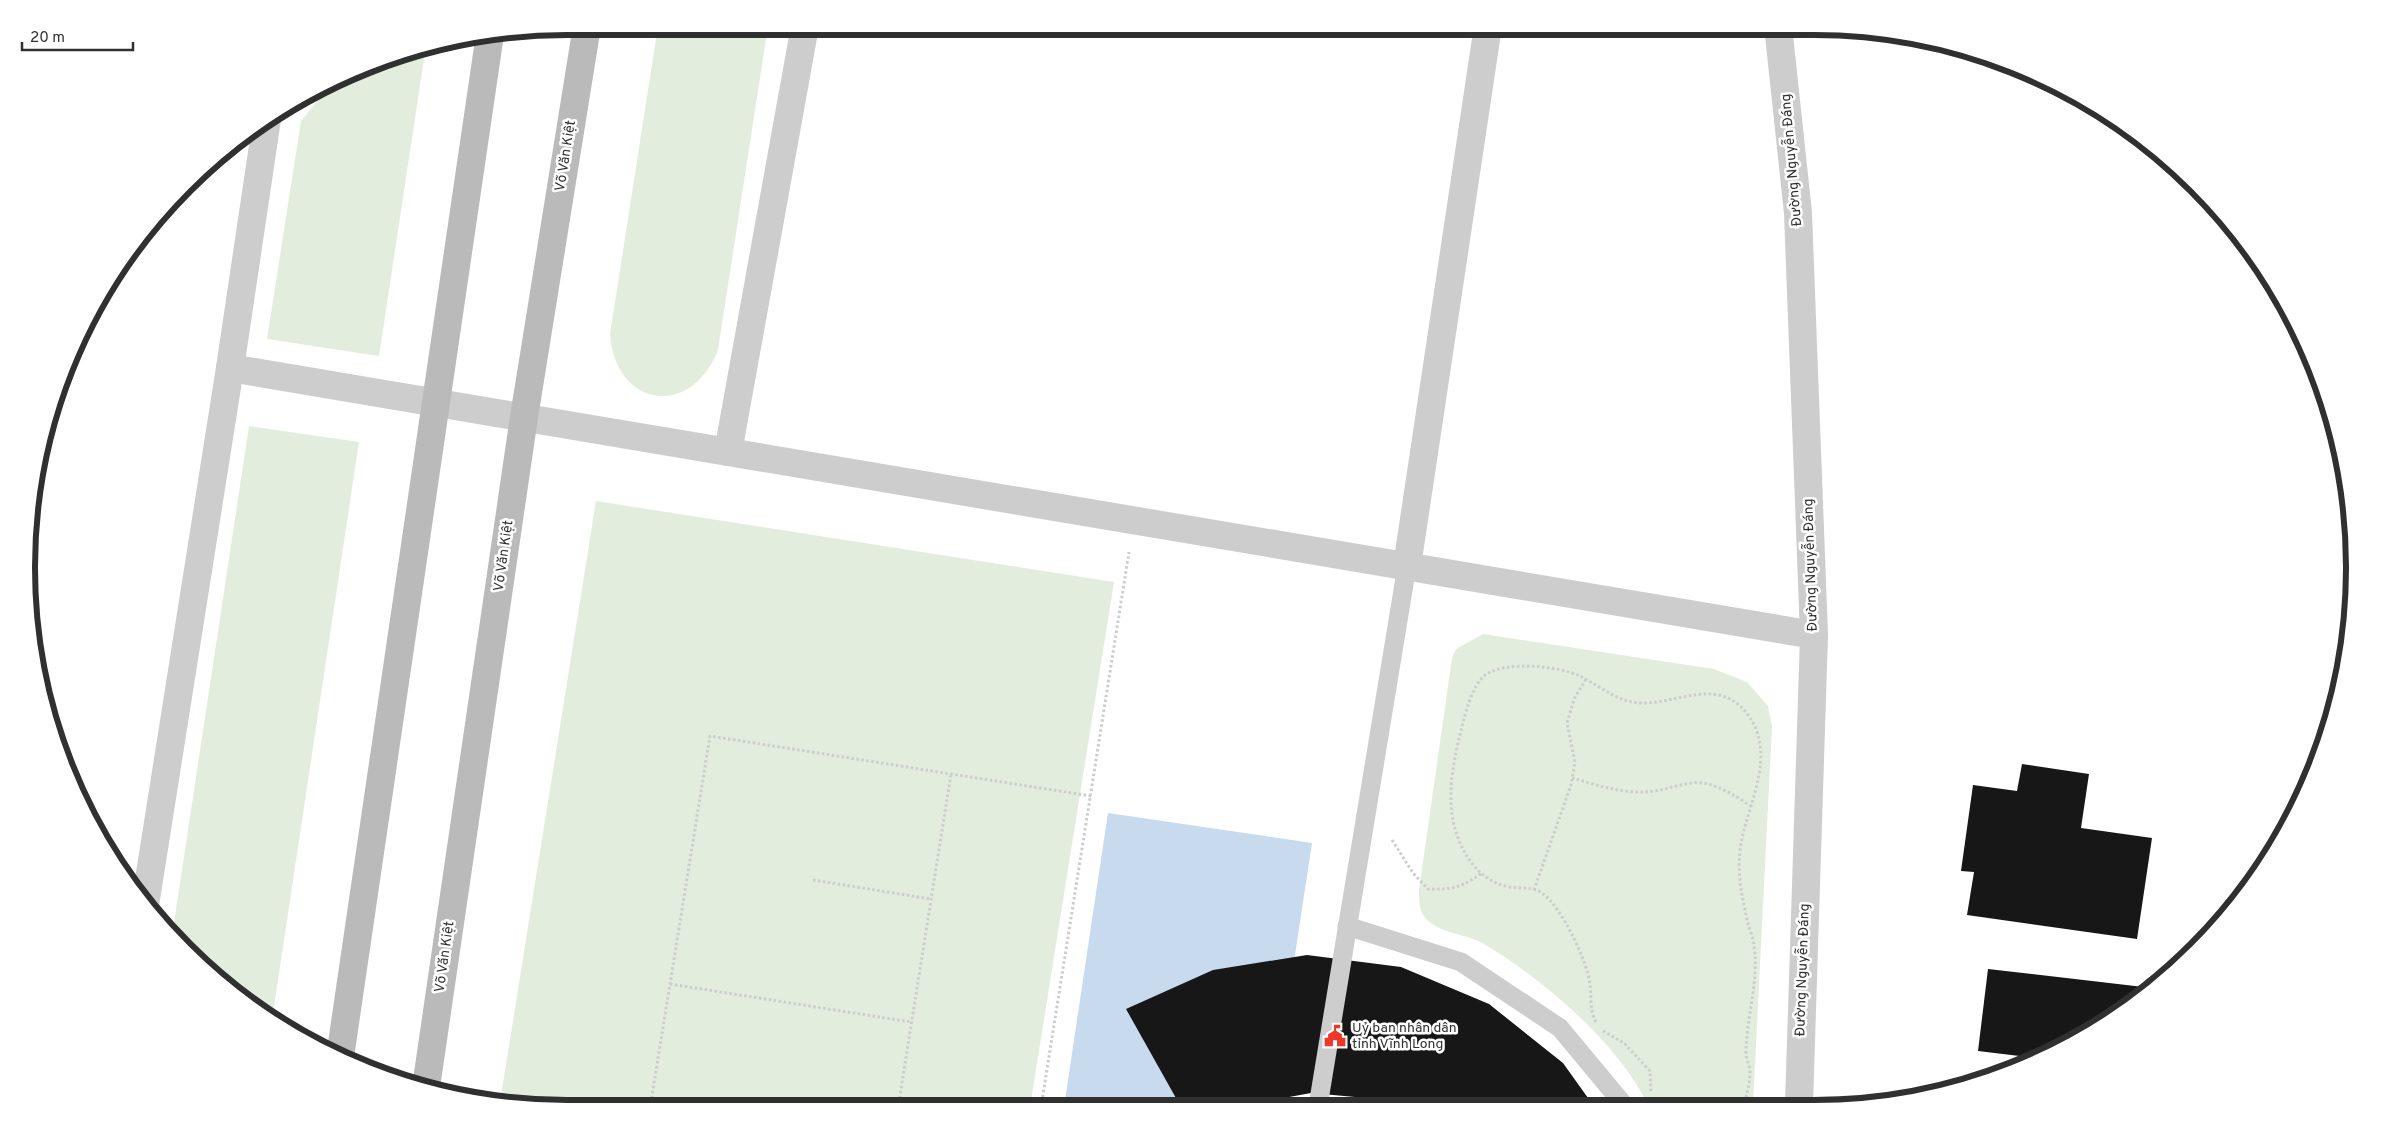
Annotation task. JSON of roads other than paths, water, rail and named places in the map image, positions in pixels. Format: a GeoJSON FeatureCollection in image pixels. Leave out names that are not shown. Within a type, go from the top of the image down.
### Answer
{"type":"FeatureCollection","features":[{"type":"Feature","properties":{"kind":"main road","name":"Võ Văn Kiệt"},"geometry":{"type":"LineString","coordinates":[[427,1081],[524,417],[586,35]]}},
{"type":"Feature","properties":{"kind":"main road"},"geometry":{"type":"LineString","coordinates":[[341,1049],[489,41]]}},
{"type":"Feature","properties":{"kind":"street"},"geometry":{"type":"LineString","coordinates":[[728,452],[803,35]]}},
{"type":"Feature","properties":{"kind":"street"},"geometry":{"type":"LineString","coordinates":[[1407,566],[1487,35]]}},
{"type":"Feature","properties":{"kind":"street","name":"Đường Nguyễn Đáng"},"geometry":{"type":"LineString","coordinates":[[1779,35],[1798,213],[1814,635],[1799,1100]]}},
{"type":"Feature","properties":{"kind":"street"},"geometry":{"type":"LineString","coordinates":[[147,894],[230,368],[265,130]]}},
{"type":"Feature","properties":{"kind":"street"},"geometry":{"type":"LineString","coordinates":[[230,368],[1814,635]]}},
{"type":"Feature","properties":{"kind":"lane"},"geometry":{"type":"LineString","coordinates":[[1319,1100],[1407,566]]}},
{"type":"Feature","properties":{"kind":"lane"},"geometry":{"type":"LineString","coordinates":[[1347,926],[1461,962],[1560,1028],[1620,1100]]}},
{"type":"Feature","properties":{"kind":"water"},"geometry":{"type":"Polygon","coordinates":[[[1108,813],[1312,843],[1273,1100],[1065,1100],[1108,813]]]}},
{"type":"Feature","properties":{"kind":"place","name":"Uỷ ban nhân dân tỉnh Vĩnh Long"},"geometry":{"type":"Point","coordinates":[1335,1036]}}]}
